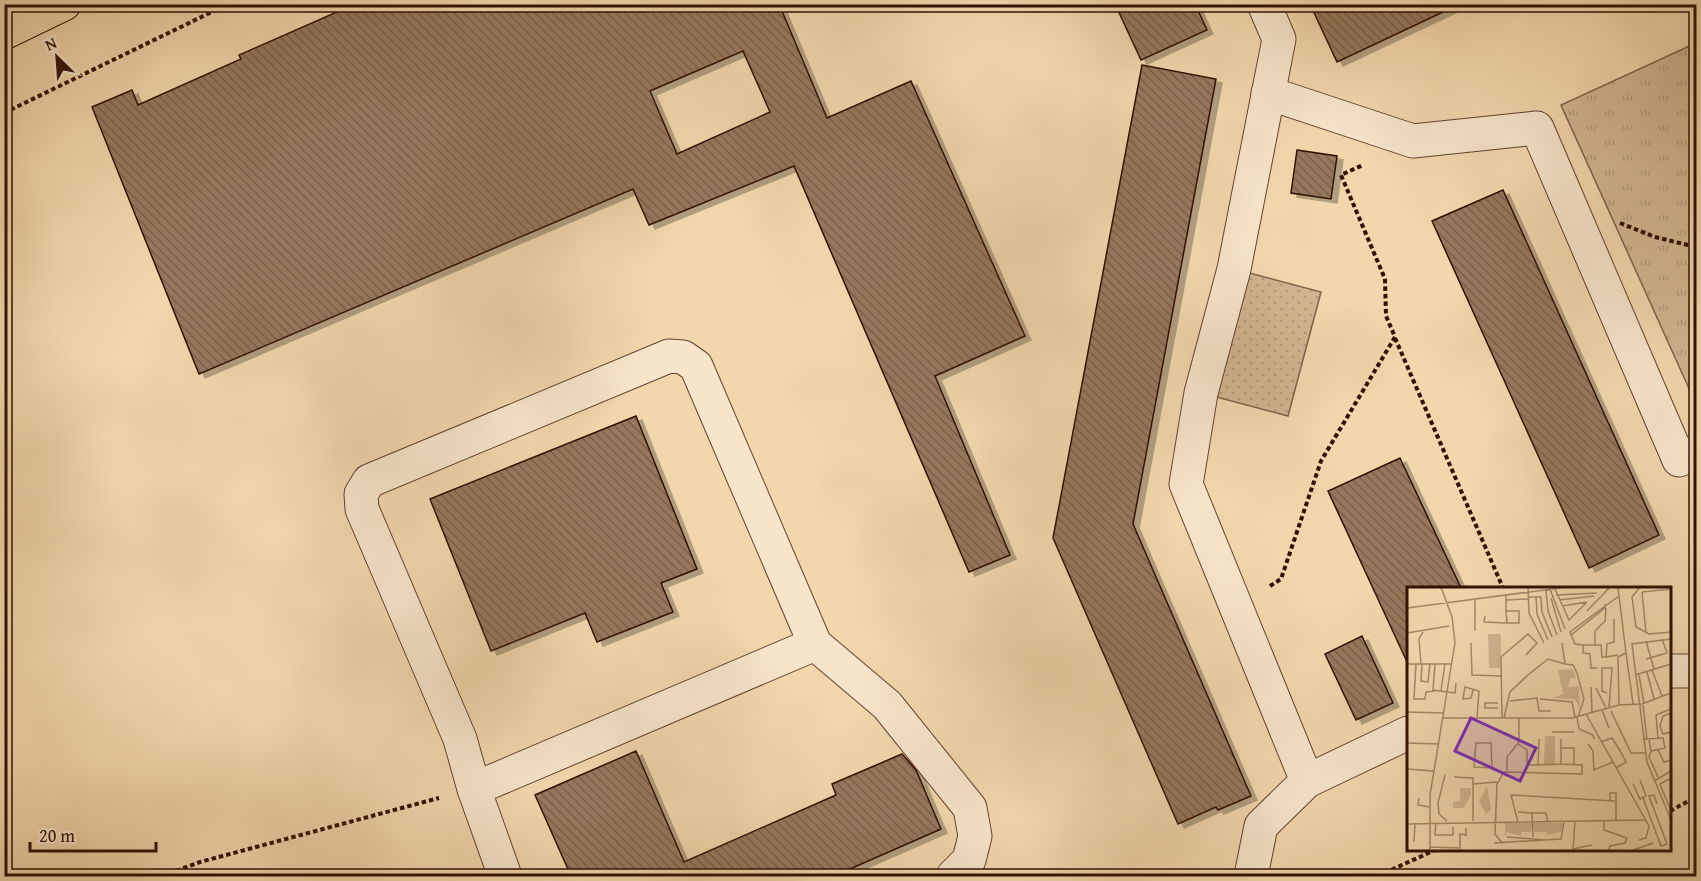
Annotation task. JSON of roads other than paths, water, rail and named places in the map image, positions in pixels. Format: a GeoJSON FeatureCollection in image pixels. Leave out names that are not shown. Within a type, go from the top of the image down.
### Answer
{"type":"FeatureCollection","features":[{"type":"Feature","properties":{"kind":"main road"},"geometry":{"type":"LineString","coordinates":[[4,33],[64,4]]}},
{"type":"Feature","properties":{"kind":"lane"},"geometry":{"type":"LineString","coordinates":[[1264,4],[1280,39],[1234,269],[1201,393],[1186,484],[1307,781]]}},
{"type":"Feature","properties":{"kind":"lane"},"geometry":{"type":"LineString","coordinates":[[1268,93],[1413,141],[1537,128],[1679,460],[1696,452]]}},
{"type":"Feature","properties":{"kind":"lane"},"geometry":{"type":"LineString","coordinates":[[505,876],[474,789],[460,739],[362,509],[362,494],[369,481],[669,356],[683,357],[696,366],[815,644],[887,705],[970,808],[975,836],[969,860],[953,876]]}},
{"type":"Feature","properties":{"kind":"lane"},"geometry":{"type":"LineString","coordinates":[[474,789],[815,644]]}},
{"type":"Feature","properties":{"kind":"lane"},"geometry":{"type":"LineString","coordinates":[[1671,671],[1696,671]]}},
{"type":"Feature","properties":{"kind":"lane"},"geometry":{"type":"LineString","coordinates":[[1251,876],[1261,826],[1307,781],[1407,733]]}}]}
